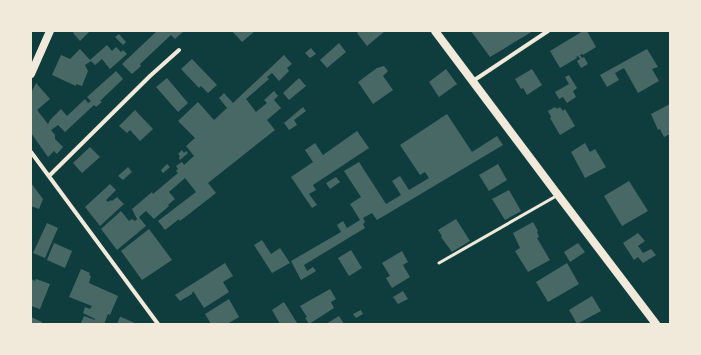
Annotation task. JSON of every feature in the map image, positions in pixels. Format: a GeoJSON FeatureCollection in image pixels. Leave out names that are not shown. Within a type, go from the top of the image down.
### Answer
{"type":"FeatureCollection","features":[{"type":"Feature","properties":{"kind":"main road"},"geometry":{"type":"LineString","coordinates":[[31,74],[50,31]]}},
{"type":"Feature","properties":{"kind":"main road"},"geometry":{"type":"LineString","coordinates":[[435,31],[656,324]]}},
{"type":"Feature","properties":{"kind":"street"},"geometry":{"type":"LineString","coordinates":[[473,81],[548,31]]}},
{"type":"Feature","properties":{"kind":"street"},"geometry":{"type":"LineString","coordinates":[[49,176],[150,76],[179,50]]}},
{"type":"Feature","properties":{"kind":"street"},"geometry":{"type":"LineString","coordinates":[[31,152],[158,324]]}},
{"type":"Feature","properties":{"kind":"lane"},"geometry":{"type":"LineString","coordinates":[[439,263],[558,195]]}},
{"type":"Feature","properties":{"kind":"building"},"geometry":{"type":"Polygon","coordinates":[[[75,31],[90,31],[80,41],[73,33],[75,31]]]}},
{"type":"Feature","properties":{"kind":"building"},"geometry":{"type":"Polygon","coordinates":[[[157,31],[184,31],[175,39],[171,35],[140,64],[141,66],[132,74],[122,64],[157,31]]]}},
{"type":"Feature","properties":{"kind":"building"},"geometry":{"type":"Polygon","coordinates":[[[232,31],[255,31],[242,42],[232,31]]]}},
{"type":"Feature","properties":{"kind":"building"},"geometry":{"type":"Polygon","coordinates":[[[359,31],[385,31],[367,46],[357,33],[359,31]]]}},
{"type":"Feature","properties":{"kind":"building"},"geometry":{"type":"Polygon","coordinates":[[[471,31],[533,31],[490,57],[471,31]]]}},
{"type":"Feature","properties":{"kind":"building"},"geometry":{"type":"Polygon","coordinates":[[[583,31],[587,31],[596,47],[583,55],[580,55],[582,58],[584,57],[588,64],[581,68],[577,61],[580,59],[578,56],[560,68],[550,51],[583,31]]]}},
{"type":"Feature","properties":{"kind":"building"},"geometry":{"type":"Polygon","coordinates":[[[119,34],[126,42],[123,45],[115,37],[119,34]]]}},
{"type":"Feature","properties":{"kind":"building"},"geometry":{"type":"Polygon","coordinates":[[[339,43],[346,52],[327,68],[320,60],[339,43]]]}},
{"type":"Feature","properties":{"kind":"building"},"geometry":{"type":"Polygon","coordinates":[[[107,45],[112,51],[116,47],[121,52],[123,50],[127,54],[110,69],[102,59],[95,65],[91,61],[85,65],[88,71],[82,86],[76,84],[76,86],[52,75],[61,55],[70,59],[80,49],[90,60],[107,45]]]}},
{"type":"Feature","properties":{"kind":"building"},"geometry":{"type":"Polygon","coordinates":[[[311,48],[316,54],[310,58],[305,53],[311,48]]]}},
{"type":"Feature","properties":{"kind":"building"},"geometry":{"type":"Polygon","coordinates":[[[647,49],[658,67],[652,69],[659,81],[638,93],[624,68],[615,73],[619,80],[607,87],[600,75],[647,49]]]}},
{"type":"Feature","properties":{"kind":"building"},"geometry":{"type":"Polygon","coordinates":[[[284,55],[292,64],[287,68],[289,71],[279,81],[272,73],[267,77],[269,79],[246,99],[256,112],[267,103],[264,100],[274,91],[278,96],[274,100],[281,108],[267,120],[275,130],[208,183],[216,193],[180,221],[179,219],[165,230],[158,221],[196,192],[185,178],[169,192],[175,199],[168,205],[169,206],[154,219],[146,211],[139,217],[146,226],[117,250],[101,229],[121,211],[129,221],[132,219],[135,221],[137,219],[132,209],[178,173],[176,171],[178,169],[176,166],[182,162],[184,165],[194,156],[186,146],[195,138],[178,121],[198,102],[214,120],[227,108],[219,98],[224,93],[233,103],[284,55]]]}},
{"type":"Feature","properties":{"kind":"building"},"geometry":{"type":"Polygon","coordinates":[[[192,59],[217,85],[208,93],[201,86],[199,88],[181,69],[192,59]]]}},
{"type":"Feature","properties":{"kind":"building"},"geometry":{"type":"Polygon","coordinates":[[[384,66],[388,71],[383,76],[393,90],[373,104],[358,82],[377,68],[384,66]]]}},
{"type":"Feature","properties":{"kind":"building"},"geometry":{"type":"Polygon","coordinates":[[[446,69],[457,84],[439,97],[429,82],[446,69]]]}},
{"type":"Feature","properties":{"kind":"building"},"geometry":{"type":"Polygon","coordinates":[[[532,69],[542,85],[527,95],[515,79],[532,69]]]}},
{"type":"Feature","properties":{"kind":"building"},"geometry":{"type":"Polygon","coordinates":[[[116,71],[123,79],[100,101],[102,102],[96,107],[94,105],[65,132],[58,125],[51,130],[55,135],[55,139],[63,147],[57,154],[54,151],[48,157],[31,133],[31,93],[36,83],[50,99],[37,110],[48,124],[61,109],[67,116],[85,99],[88,103],[91,101],[87,97],[116,71]]]}},
{"type":"Feature","properties":{"kind":"building"},"geometry":{"type":"Polygon","coordinates":[[[569,75],[577,88],[573,91],[576,97],[567,103],[563,97],[559,99],[555,92],[569,84],[565,77],[569,75]]]}},
{"type":"Feature","properties":{"kind":"building"},"geometry":{"type":"Polygon","coordinates":[[[167,78],[188,103],[178,112],[156,87],[167,78]]]}},
{"type":"Feature","properties":{"kind":"building"},"geometry":{"type":"Polygon","coordinates":[[[299,78],[306,86],[289,100],[283,93],[299,78]]]}},
{"type":"Feature","properties":{"kind":"building"},"geometry":{"type":"Polygon","coordinates":[[[670,104],[670,134],[664,137],[660,129],[658,130],[651,114],[670,104]]]}},
{"type":"Feature","properties":{"kind":"building"},"geometry":{"type":"Polygon","coordinates":[[[303,107],[306,111],[294,120],[297,125],[289,130],[284,123],[303,107]]]}},
{"type":"Feature","properties":{"kind":"building"},"geometry":{"type":"Polygon","coordinates":[[[555,107],[557,109],[560,107],[563,111],[565,109],[575,126],[560,135],[550,118],[551,117],[548,111],[555,107]]]}},
{"type":"Feature","properties":{"kind":"building"},"geometry":{"type":"Polygon","coordinates":[[[135,110],[153,129],[140,141],[130,130],[127,133],[119,126],[135,110]]]}},
{"type":"Feature","properties":{"kind":"building"},"geometry":{"type":"Polygon","coordinates":[[[447,114],[472,152],[497,136],[503,145],[377,220],[372,213],[363,218],[365,228],[304,265],[307,271],[313,267],[316,271],[301,280],[291,261],[341,232],[337,225],[343,221],[347,228],[360,220],[350,204],[361,197],[344,171],[359,162],[386,204],[401,195],[392,181],[400,176],[409,190],[429,178],[425,172],[420,175],[400,145],[447,114]]]}},
{"type":"Feature","properties":{"kind":"building"},"geometry":{"type":"Polygon","coordinates":[[[357,131],[369,148],[313,185],[316,190],[309,194],[317,205],[312,208],[291,177],[313,162],[305,150],[315,143],[323,155],[357,131]]]}},
{"type":"Feature","properties":{"kind":"building"},"geometry":{"type":"Polygon","coordinates":[[[585,143],[590,152],[595,149],[606,167],[585,178],[571,152],[585,143]]]}},
{"type":"Feature","properties":{"kind":"building"},"geometry":{"type":"Polygon","coordinates":[[[90,147],[100,157],[82,173],[73,163],[90,147]]]}},
{"type":"Feature","properties":{"kind":"building"},"geometry":{"type":"Polygon","coordinates":[[[182,150],[184,153],[186,151],[188,153],[180,160],[180,156],[178,154],[182,150]]]}},
{"type":"Feature","properties":{"kind":"building"},"geometry":{"type":"Polygon","coordinates":[[[167,164],[170,167],[163,173],[161,170],[167,164]]]}},
{"type":"Feature","properties":{"kind":"building"},"geometry":{"type":"Polygon","coordinates":[[[498,164],[507,180],[489,191],[479,175],[498,164]]]}},
{"type":"Feature","properties":{"kind":"building"},"geometry":{"type":"Polygon","coordinates":[[[128,167],[132,172],[123,180],[118,176],[128,167]]]}},
{"type":"Feature","properties":{"kind":"building"},"geometry":{"type":"Polygon","coordinates":[[[336,177],[340,182],[330,189],[326,183],[336,177]]]}},
{"type":"Feature","properties":{"kind":"building"},"geometry":{"type":"Polygon","coordinates":[[[629,181],[648,211],[622,226],[604,196],[629,181]]]}},
{"type":"Feature","properties":{"kind":"building"},"geometry":{"type":"Polygon","coordinates":[[[31,183],[43,199],[39,209],[31,206],[31,183]]]}},
{"type":"Feature","properties":{"kind":"building"},"geometry":{"type":"Polygon","coordinates":[[[110,184],[116,190],[106,200],[108,202],[111,200],[112,201],[117,197],[124,204],[100,226],[85,207],[110,184]]]}},
{"type":"Feature","properties":{"kind":"building"},"geometry":{"type":"Polygon","coordinates":[[[509,190],[521,211],[505,220],[492,199],[509,190]]]}},
{"type":"Feature","properties":{"kind":"building"},"geometry":{"type":"Polygon","coordinates":[[[456,219],[470,241],[452,252],[441,237],[442,236],[438,230],[456,219]]]}},
{"type":"Feature","properties":{"kind":"building"},"geometry":{"type":"Polygon","coordinates":[[[533,222],[538,231],[539,237],[537,238],[550,260],[528,272],[515,251],[520,248],[513,233],[533,222]]]}},
{"type":"Feature","properties":{"kind":"building"},"geometry":{"type":"Polygon","coordinates":[[[47,223],[58,228],[45,258],[33,253],[47,223]]]}},
{"type":"Feature","properties":{"kind":"building"},"geometry":{"type":"Polygon","coordinates":[[[149,229],[172,260],[142,280],[121,251],[149,229]]]}},
{"type":"Feature","properties":{"kind":"building"},"geometry":{"type":"Polygon","coordinates":[[[638,233],[645,241],[638,246],[643,253],[651,249],[656,255],[643,263],[638,257],[634,260],[623,243],[638,233]]]}},
{"type":"Feature","properties":{"kind":"building"},"geometry":{"type":"Polygon","coordinates":[[[262,240],[271,254],[280,248],[290,263],[272,273],[254,245],[262,240]]]}},
{"type":"Feature","properties":{"kind":"building"},"geometry":{"type":"Polygon","coordinates":[[[54,243],[72,251],[65,268],[47,260],[54,243]]]}},
{"type":"Feature","properties":{"kind":"building"},"geometry":{"type":"Polygon","coordinates":[[[578,243],[585,252],[570,262],[564,252],[578,243]]]}},
{"type":"Feature","properties":{"kind":"building"},"geometry":{"type":"Polygon","coordinates":[[[351,250],[362,268],[349,276],[338,258],[351,250]]]}},
{"type":"Feature","properties":{"kind":"building"},"geometry":{"type":"Polygon","coordinates":[[[402,251],[408,262],[403,265],[410,277],[392,288],[386,278],[390,276],[382,263],[402,251]]]}},
{"type":"Feature","properties":{"kind":"building"},"geometry":{"type":"Polygon","coordinates":[[[225,263],[233,276],[223,282],[229,292],[204,308],[193,291],[192,294],[180,301],[175,295],[225,263]]]}},
{"type":"Feature","properties":{"kind":"building"},"geometry":{"type":"Polygon","coordinates":[[[567,263],[579,284],[548,302],[536,282],[567,263]]]}},
{"type":"Feature","properties":{"kind":"building"},"geometry":{"type":"Polygon","coordinates":[[[81,269],[90,273],[89,275],[91,276],[89,283],[118,296],[110,315],[108,314],[104,324],[81,323],[84,316],[95,320],[83,313],[85,307],[90,309],[92,306],[69,297],[81,269]]]}},
{"type":"Feature","properties":{"kind":"building"},"geometry":{"type":"Polygon","coordinates":[[[31,279],[35,281],[36,279],[50,284],[40,309],[31,306],[31,279]]]}},
{"type":"Feature","properties":{"kind":"building"},"geometry":{"type":"Polygon","coordinates":[[[330,289],[336,299],[331,302],[334,308],[309,324],[305,318],[307,317],[300,306],[330,289]]]}},
{"type":"Feature","properties":{"kind":"building"},"geometry":{"type":"Polygon","coordinates":[[[403,291],[408,299],[398,304],[393,297],[403,291]]]}},
{"type":"Feature","properties":{"kind":"building"},"geometry":{"type":"Polygon","coordinates":[[[592,296],[601,311],[577,324],[569,310],[592,296]]]}},
{"type":"Feature","properties":{"kind":"building"},"geometry":{"type":"Polygon","coordinates":[[[229,299],[239,317],[227,324],[211,324],[205,314],[229,299]]]}},
{"type":"Feature","properties":{"kind":"building"},"geometry":{"type":"Polygon","coordinates":[[[284,302],[297,323],[280,324],[272,310],[284,302]]]}},
{"type":"Feature","properties":{"kind":"building"},"geometry":{"type":"Polygon","coordinates":[[[361,310],[363,314],[356,318],[353,314],[361,310]]]}},
{"type":"Feature","properties":{"kind":"building"},"geometry":{"type":"Polygon","coordinates":[[[339,316],[344,324],[326,324],[339,316]]]}},
{"type":"Feature","properties":{"kind":"building"},"geometry":{"type":"Polygon","coordinates":[[[31,317],[42,322],[41,324],[31,324],[31,317]]]}},
{"type":"Feature","properties":{"kind":"building"},"geometry":{"type":"Polygon","coordinates":[[[121,317],[137,324],[117,324],[121,317]]]}}]}
